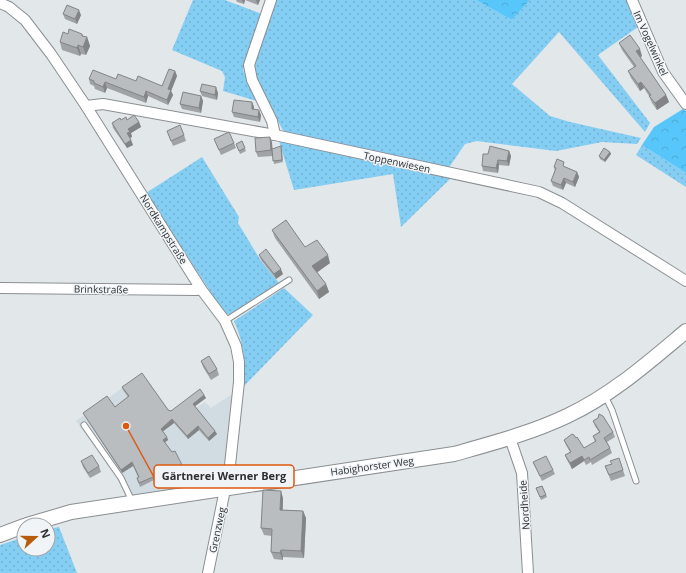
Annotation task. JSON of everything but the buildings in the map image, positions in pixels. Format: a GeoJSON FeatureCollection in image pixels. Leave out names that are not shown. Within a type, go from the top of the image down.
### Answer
{"type":"FeatureCollection","features":[{"type":"Feature","properties":{"kind":"street"},"geometry":{"type":"LineString","coordinates":[[271,0],[249,65],[252,80],[272,121],[275,135]]}},
{"type":"Feature","properties":{"kind":"street","name":"Im Vogelwinkel"},"geometry":{"type":"LineString","coordinates":[[632,0],[663,72],[677,94],[686,104]]}},
{"type":"Feature","properties":{"kind":"street","name":"Nordkampstraße"},"geometry":{"type":"LineString","coordinates":[[0,3],[9,7],[25,20],[51,54],[86,106],[202,289],[225,321],[236,346],[239,362],[239,382],[226,488]]}},
{"type":"Feature","properties":{"kind":"street","name":"Toppenwiesen"},"geometry":{"type":"LineString","coordinates":[[86,106],[102,104],[275,135],[539,192],[562,203],[686,281]]}},
{"type":"Feature","properties":{"kind":"street","name":"Brinkstraße"},"geometry":{"type":"LineString","coordinates":[[0,288],[202,289]]}},
{"type":"Feature","properties":{"kind":"street","name":"Habighorster Weg"},"geometry":{"type":"LineString","coordinates":[[54,517],[71,512],[132,502],[454,454],[510,438],[568,416],[605,395],[635,374],[686,331]]}},
{"type":"Feature","properties":{"kind":"street","name":"Nordheide"},"geometry":{"type":"LineString","coordinates":[[510,438],[522,473],[528,573]]}},
{"type":"Feature","properties":{"kind":"street","name":"Grenzweg"},"geometry":{"type":"LineString","coordinates":[[208,573],[226,488]]}},
{"type":"Feature","properties":{"kind":"street"},"geometry":{"type":"LineString","coordinates":[[0,535],[16,529]]}},
{"type":"Feature","properties":{"kind":"lane"},"geometry":{"type":"LineString","coordinates":[[225,321],[289,280]]}},
{"type":"Feature","properties":{"kind":"lane"},"geometry":{"type":"LineString","coordinates":[[605,395],[612,410],[636,481]]}},
{"type":"Feature","properties":{"kind":"lane"},"geometry":{"type":"LineString","coordinates":[[84,425],[121,478],[132,502]]}},
{"type":"Feature","properties":{"kind":"shaded area"},"geometry":{"type":"Polygon","coordinates":[[[193,0],[225,0],[262,14],[243,70],[257,101],[223,91],[225,77],[222,71],[172,50],[193,0]]]}},
{"type":"Feature","properties":{"kind":"shaded area"},"geometry":{"type":"Polygon","coordinates":[[[275,0],[476,0],[512,20],[530,0],[627,0],[638,27],[598,55],[650,123],[645,132],[559,32],[512,84],[550,116],[641,138],[637,144],[602,142],[556,151],[477,141],[465,144],[448,169],[284,132],[254,79],[252,68],[275,0]]]}},
{"type":"Feature","properties":{"kind":"shaded area"},"geometry":{"type":"Polygon","coordinates":[[[279,141],[453,176],[401,227],[393,174],[294,190],[279,141]]]}},
{"type":"Feature","properties":{"kind":"shaded area"},"geometry":{"type":"Polygon","coordinates":[[[642,145],[686,173],[686,187],[636,155],[642,145]]]}},
{"type":"Feature","properties":{"kind":"shaded area"},"geometry":{"type":"Polygon","coordinates":[[[202,157],[239,217],[238,223],[261,261],[279,283],[230,314],[225,314],[146,193],[202,157]]]}},
{"type":"Feature","properties":{"kind":"shaded area"},"geometry":{"type":"Polygon","coordinates":[[[284,288],[313,315],[243,387],[244,370],[242,345],[234,321],[284,288]]]}},
{"type":"Feature","properties":{"kind":"shaded area"},"geometry":{"type":"Polygon","coordinates":[[[142,374],[178,421],[205,402],[211,408],[234,393],[222,482],[127,497],[118,480],[76,421],[142,374]]]}},
{"type":"Feature","properties":{"kind":"shaded area"},"geometry":{"type":"Polygon","coordinates":[[[59,527],[77,573],[0,573],[0,545],[16,540],[16,557],[56,557],[56,528],[59,527]]]}},
{"type":"Feature","properties":{"kind":"green space"},"geometry":{"type":"Polygon","coordinates":[[[476,0],[530,0],[512,20],[476,0]]]}},
{"type":"Feature","properties":{"kind":"green space"},"geometry":{"type":"Polygon","coordinates":[[[683,109],[686,111],[686,173],[642,145],[654,127],[683,109]]]}},
{"type":"Feature","properties":{"kind":"place","name":"Gärtnerei Werner Berg"},"geometry":{"type":"Point","coordinates":[126,426]}}]}
